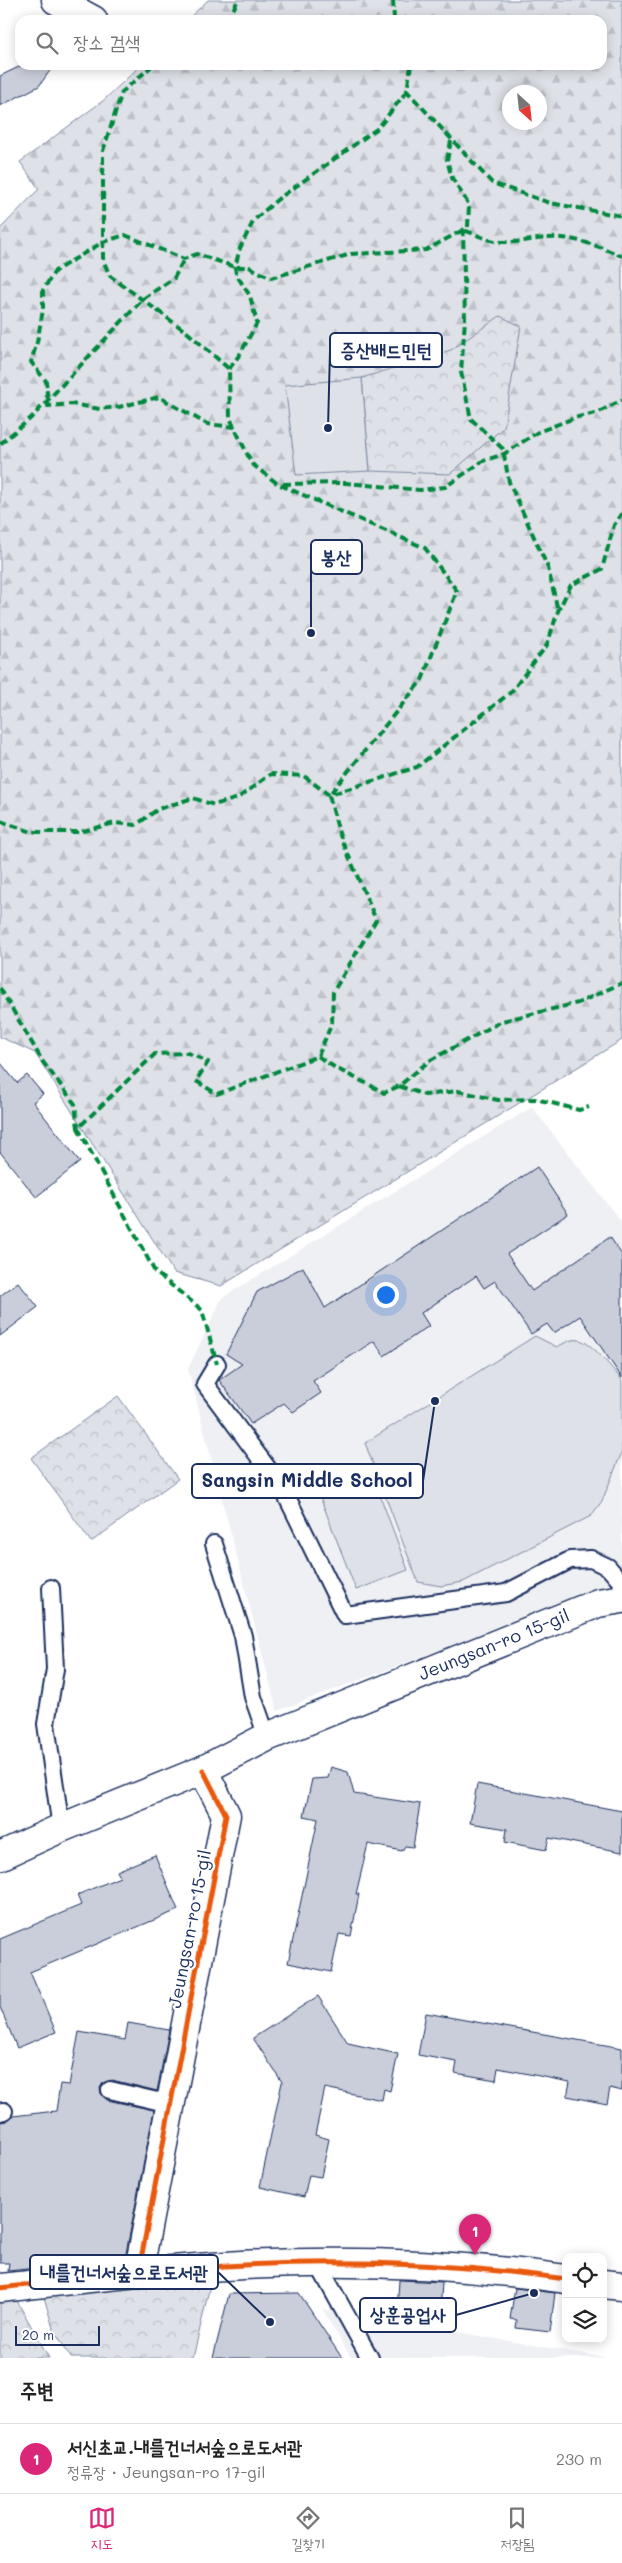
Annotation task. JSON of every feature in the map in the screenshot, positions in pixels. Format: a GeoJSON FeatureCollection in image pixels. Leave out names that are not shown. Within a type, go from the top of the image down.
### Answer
{"type":"FeatureCollection","features":[{"type":"Feature","properties":{"kind":"street"},"geometry":{"type":"LineString","coordinates":[[56,0],[84,15]]}},
{"type":"Feature","properties":{"kind":"street","name":"Jeungsan-ro 15-gil"},"geometry":{"type":"LineString","coordinates":[[0,1856],[61,1828],[203,1770],[267,1737],[598,1603],[622,1599]]}},
{"type":"Feature","properties":{"kind":"street","name":"Jeungsan-ro 15-gil"},"geometry":{"type":"LineString","coordinates":[[141,2272],[141,2259],[226,1815],[203,1770]]}},
{"type":"Feature","properties":{"kind":"street"},"geometry":{"type":"LineString","coordinates":[[0,2288],[141,2272],[227,2266],[318,2264],[491,2268],[562,2278]]}},
{"type":"Feature","properties":{"kind":"street"},"geometry":{"type":"LineString","coordinates":[[607,2284],[622,2286]]}},
{"type":"Feature","properties":{"kind":"lane"},"geometry":{"type":"LineString","coordinates":[[217,1364],[205,1384],[282,1490],[345,1615],[506,1593],[570,1560],[591,1559],[608,1567],[622,1583]]}},
{"type":"Feature","properties":{"kind":"lane"},"geometry":{"type":"LineString","coordinates":[[214,1544],[243,1636],[253,1697],[267,1737]]}},
{"type":"Feature","properties":{"kind":"lane"},"geometry":{"type":"LineString","coordinates":[[51,1588],[55,1669],[46,1724],[61,1828]]}},
{"type":"Feature","properties":{"kind":"lane"},"geometry":{"type":"LineString","coordinates":[[110,2090],[157,2100],[173,2097]]}},
{"type":"Feature","properties":{"kind":"lane"},"geometry":{"type":"LineString","coordinates":[[318,2264],[370,2358]]}},
{"type":"Feature","properties":{"kind":"shaded area"},"geometry":{"type":"Polygon","coordinates":[[[532,1107],[622,1223],[622,1582],[277,1711],[188,1369],[222,1298],[532,1107]]]}},
{"type":"Feature","properties":{"kind":"shaded area"},"geometry":{"type":"Polygon","coordinates":[[[322,2309],[608,2358],[351,2358],[322,2309]]]}},
{"type":"Feature","properties":{"kind":"green space"},"geometry":{"type":"Polygon","coordinates":[[[208,0],[622,0],[622,1040],[221,1286],[174,1273],[35,1053],[0,1037],[0,229],[39,189],[20,162],[104,100],[136,70],[607,70],[607,15],[192,15],[208,0]]]}},
{"type":"Feature","properties":{"kind":"green space"},"geometry":{"type":"Polygon","coordinates":[[[500,316],[521,326],[504,427],[450,474],[370,471],[362,378],[451,350],[500,316]]]}},
{"type":"Feature","properties":{"kind":"green space"},"geometry":{"type":"Polygon","coordinates":[[[362,378],[370,471],[296,475],[285,385],[362,378]]]}},
{"type":"Feature","properties":{"kind":"green space"},"geometry":{"type":"Polygon","coordinates":[[[535,1336],[557,1347],[573,1340],[584,1342],[602,1357],[622,1380],[622,1452],[602,1501],[591,1516],[463,1582],[441,1586],[418,1582],[365,1443],[535,1336]]]}},
{"type":"Feature","properties":{"kind":"green space"},"geometry":{"type":"Polygon","coordinates":[[[118,1396],[178,1479],[91,1542],[31,1458],[118,1396]]]}},
{"type":"Feature","properties":{"kind":"green space"},"geometry":{"type":"Polygon","coordinates":[[[370,1469],[408,1570],[356,1590],[317,1489],[370,1469]]]}},
{"type":"Feature","properties":{"kind":"green space"},"geometry":{"type":"Polygon","coordinates":[[[212,2277],[193,2358],[71,2358],[53,2328],[43,2294],[212,2277]]]}},
{"type":"Feature","properties":{"kind":"green space"},"geometry":{"type":"Polygon","coordinates":[[[17,2301],[49,2358],[0,2358],[0,2302],[17,2301]]]}},
{"type":"Feature","properties":{"kind":"building"},"geometry":{"type":"Polygon","coordinates":[[[15,69],[50,70],[39,86],[0,106],[0,76],[15,69]]]}},
{"type":"Feature","properties":{"kind":"building"},"geometry":{"type":"Polygon","coordinates":[[[0,1062],[17,1083],[27,1075],[43,1094],[33,1102],[80,1162],[36,1197],[0,1152],[0,1062]]]}},
{"type":"Feature","properties":{"kind":"building"},"geometry":{"type":"Polygon","coordinates":[[[537,1167],[568,1214],[507,1254],[532,1291],[610,1237],[622,1255],[622,1378],[580,1316],[554,1333],[547,1324],[531,1334],[495,1281],[484,1288],[476,1276],[421,1313],[429,1326],[384,1356],[374,1341],[313,1381],[321,1393],[293,1412],[284,1403],[251,1424],[219,1380],[242,1364],[226,1354],[257,1292],[303,1267],[325,1308],[537,1167]]]}},
{"type":"Feature","properties":{"kind":"building"},"geometry":{"type":"Polygon","coordinates":[[[18,1282],[38,1307],[0,1336],[0,1296],[18,1282]]]}},
{"type":"Feature","properties":{"kind":"building"},"geometry":{"type":"Polygon","coordinates":[[[331,1767],[348,1772],[354,1794],[420,1804],[413,1847],[405,1846],[402,1851],[368,1844],[356,1894],[359,1894],[351,1936],[339,1934],[331,1972],[288,1963],[318,1819],[304,1816],[312,1779],[328,1778],[331,1767]]]}},
{"type":"Feature","properties":{"kind":"building"},"geometry":{"type":"Polygon","coordinates":[[[477,1784],[622,1811],[622,1852],[549,1838],[546,1850],[505,1842],[507,1829],[470,1823],[477,1784]]]}},
{"type":"Feature","properties":{"kind":"building"},"geometry":{"type":"Polygon","coordinates":[[[155,1855],[178,1910],[30,1972],[56,2032],[17,2048],[0,2007],[0,1939],[81,1905],[77,1895],[120,1877],[117,1871],[155,1855]]]}},
{"type":"Feature","properties":{"kind":"building"},"geometry":{"type":"Polygon","coordinates":[[[318,1996],[348,2043],[398,2054],[390,2091],[384,2089],[382,2100],[325,2088],[315,2135],[329,2139],[321,2177],[309,2175],[304,2197],[260,2187],[282,2082],[253,2038],[318,1996]]]}},
{"type":"Feature","properties":{"kind":"building"},"geometry":{"type":"Polygon","coordinates":[[[426,2013],[622,2048],[622,2091],[610,2088],[607,2104],[567,2096],[570,2082],[498,2068],[496,2080],[455,2073],[457,2062],[418,2055],[426,2013]]]}},
{"type":"Feature","properties":{"kind":"building"},"geometry":{"type":"Polygon","coordinates":[[[128,2023],[169,2030],[157,2091],[112,2080],[103,2083],[100,2088],[101,2093],[107,2100],[154,2110],[125,2258],[90,2262],[56,2258],[55,2266],[8,2271],[9,2263],[0,2263],[0,2122],[7,2121],[13,2116],[56,2111],[60,2084],[69,2085],[79,2032],[125,2040],[128,2023]]]}},
{"type":"Feature","properties":{"kind":"building"},"geometry":{"type":"Polygon","coordinates":[[[399,2280],[442,2282],[440,2314],[397,2312],[399,2280]]]}},
{"type":"Feature","properties":{"kind":"building"},"geometry":{"type":"Polygon","coordinates":[[[515,2288],[555,2293],[550,2332],[516,2328],[517,2320],[510,2319],[515,2288]]]}},
{"type":"Feature","properties":{"kind":"building"},"geometry":{"type":"Polygon","coordinates":[[[299,2293],[342,2358],[213,2358],[229,2294],[299,2293]]]}},
{"type":"Feature","properties":{"kind":"marked path"},"geometry":{"type":"LineString","coordinates":[[230,15],[238,0]]}},
{"type":"Feature","properties":{"kind":"marked path"},"geometry":{"type":"LineString","coordinates":[[393,0],[394,15]]}},
{"type":"Feature","properties":{"kind":"marked path"},"geometry":{"type":"LineString","coordinates":[[147,70],[122,92],[103,151],[103,260],[110,276],[188,333],[229,369],[230,418],[252,464],[278,484],[425,548],[457,591],[422,680],[329,795],[339,833],[376,920],[333,992],[332,1023],[318,1056],[217,1094],[196,1081],[208,1062],[188,1053],[155,1054],[78,1128],[155,1272],[202,1310],[217,1364]]}},
{"type":"Feature","properties":{"kind":"marked path"},"geometry":{"type":"LineString","coordinates":[[410,70],[407,91],[492,183],[550,203],[622,216]]}},
{"type":"Feature","properties":{"kind":"marked path"},"geometry":{"type":"LineString","coordinates":[[229,369],[240,354],[257,323],[250,296],[236,274],[235,267],[240,248],[254,220],[278,199],[378,128],[407,91]]}},
{"type":"Feature","properties":{"kind":"marked path"},"geometry":{"type":"LineString","coordinates":[[451,141],[447,160],[452,178],[469,205],[468,227],[463,230],[465,320],[461,372],[471,419],[503,449],[509,482],[548,568],[558,611]]}},
{"type":"Feature","properties":{"kind":"marked path"},"geometry":{"type":"LineString","coordinates":[[235,427],[207,424],[159,397],[119,407],[100,409],[72,404],[48,406],[46,381],[31,362],[43,310],[43,290],[55,271],[103,242],[125,235],[184,259],[197,254],[235,267],[249,267],[271,278],[351,254],[426,250],[463,230],[499,242],[555,238],[570,239],[622,256]]}},
{"type":"Feature","properties":{"kind":"marked path"},"geometry":{"type":"LineString","coordinates":[[0,444],[31,418],[143,299],[174,278],[184,259]]}},
{"type":"Feature","properties":{"kind":"marked path"},"geometry":{"type":"LineString","coordinates":[[283,484],[346,483],[420,490],[445,487],[483,461],[504,454],[538,432],[574,418],[599,412],[622,400]]}},
{"type":"Feature","properties":{"kind":"marked path"},"geometry":{"type":"LineString","coordinates":[[0,821],[32,832],[79,832],[115,823],[136,825],[158,809],[193,798],[214,805],[238,798],[271,774],[304,776],[329,795],[417,767],[511,692],[547,645],[558,611],[571,585],[602,569],[614,525],[622,513]]}},
{"type":"Feature","properties":{"kind":"marked path"},"geometry":{"type":"LineString","coordinates":[[318,1056],[334,1067],[384,1093],[399,1086],[429,1061],[502,1021],[578,1003],[622,983]]}},
{"type":"Feature","properties":{"kind":"marked path"},"geometry":{"type":"LineString","coordinates":[[0,988],[43,1062],[75,1104],[78,1128]]}},
{"type":"Feature","properties":{"kind":"marked path"},"geometry":{"type":"LineString","coordinates":[[399,1086],[425,1095],[458,1091],[498,1100],[536,1099],[579,1110],[589,1107]]}},
{"type":"Feature","properties":{"kind":"cycle path"},"geometry":{"type":"LineString","coordinates":[[141,2272],[141,2259],[226,1815],[203,1770]]}},
{"type":"Feature","properties":{"kind":"cycle path"},"geometry":{"type":"LineString","coordinates":[[0,2288],[169,2270],[311,2263],[439,2266],[562,2279]]}},
{"type":"Feature","properties":{"kind":"place","name":"증산배드민턴"},"geometry":{"type":"Point","coordinates":[328,428]}},
{"type":"Feature","properties":{"kind":"place","name":"봉산"},"geometry":{"type":"Point","coordinates":[311,633]}},
{"type":"Feature","properties":{"kind":"place","name":"Sangsin Middle School"},"geometry":{"type":"Point","coordinates":[435,1401]}},
{"type":"Feature","properties":{"kind":"place","name":"서신초교.내를건너서숲으로도서관"},"geometry":{"type":"Point","coordinates":[475,2255]}},
{"type":"Feature","properties":{"kind":"place","name":"상훈공업사"},"geometry":{"type":"Point","coordinates":[534,2293]}},
{"type":"Feature","properties":{"kind":"place","name":"내를건너서숲으로도서관"},"geometry":{"type":"Point","coordinates":[270,2322]}}]}
